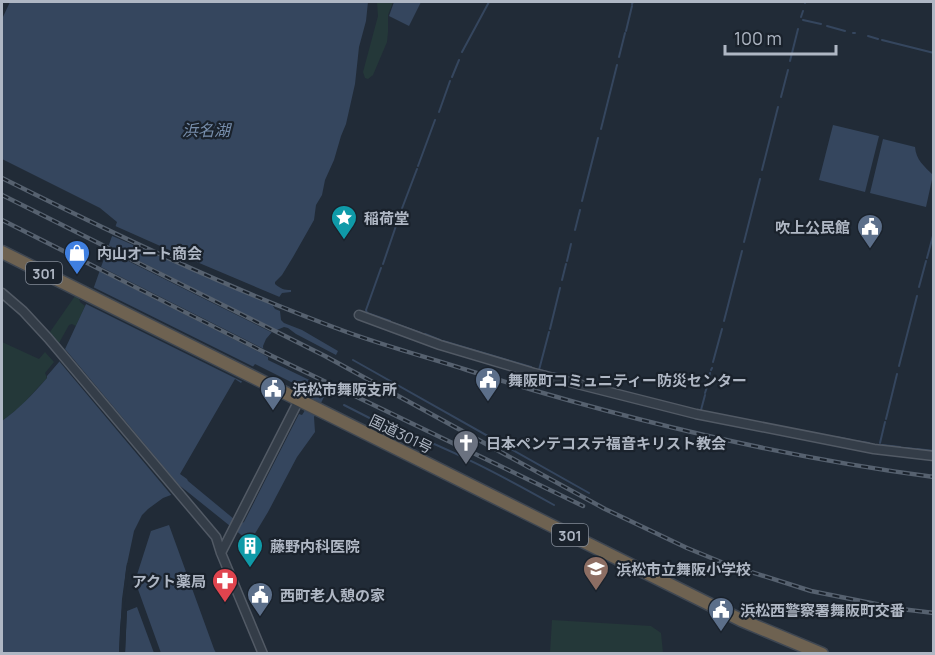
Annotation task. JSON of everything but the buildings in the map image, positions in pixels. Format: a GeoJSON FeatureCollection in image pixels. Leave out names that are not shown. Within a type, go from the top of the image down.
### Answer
{"type":"FeatureCollection","features":[{"type":"Feature","properties":{"kind":"highway","name":"国道301号"},"geometry":{"type":"LineString","coordinates":[[2,252],[732,615],[822,654]]}},
{"type":"Feature","properties":{"kind":"street"},"geometry":{"type":"LineString","coordinates":[[2,294],[32,320],[216,537],[263,654]]}},
{"type":"Feature","properties":{"kind":"street"},"geometry":{"type":"LineString","coordinates":[[359,315],[440,345],[534,373],[685,412],[867,447],[933,456]]}},
{"type":"Feature","properties":{"kind":"street"},"geometry":{"type":"LineString","coordinates":[[221,554],[302,402]]}},
{"type":"Feature","properties":{"kind":"green space"},"geometry":{"type":"Polygon","coordinates":[[[377,2],[393,2],[388,15],[387,42],[373,75],[368,79],[365,78],[363,72],[378,16],[377,2]]]}},
{"type":"Feature","properties":{"kind":"green space"},"geometry":{"type":"Polygon","coordinates":[[[75,296],[85,306],[76,326],[69,325],[59,343],[50,332],[75,296]]]}},
{"type":"Feature","properties":{"kind":"green space"},"geometry":{"type":"Polygon","coordinates":[[[2,342],[39,359],[45,352],[54,362],[45,373],[47,378],[20,407],[2,421],[2,342]]]}},
{"type":"Feature","properties":{"kind":"green space"},"geometry":{"type":"Polygon","coordinates":[[[552,620],[651,626],[661,633],[663,653],[550,653],[552,620]]]}},
{"type":"Feature","properties":{"kind":"water","name":"浜名湖"},"geometry":{"type":"Polygon","coordinates":[[[10,2],[368,2],[346,124],[325,180],[322,195],[316,205],[314,220],[282,275],[275,282],[281,288],[291,290],[291,292],[282,293],[273,306],[280,311],[281,320],[338,351],[336,355],[284,327],[272,332],[263,346],[264,355],[268,357],[268,360],[328,389],[314,417],[315,432],[297,457],[250,542],[179,485],[171,495],[163,498],[142,515],[134,531],[126,569],[119,653],[2,653],[2,421],[31,395],[59,362],[94,287],[117,222],[100,208],[2,159],[2,19],[10,2]],[[255,364],[241,383],[235,379],[180,474],[240,524],[244,522],[299,414],[302,415],[304,412],[309,391],[255,364]]]}},
{"type":"Feature","properties":{"kind":"water"},"geometry":{"type":"Polygon","coordinates":[[[394,2],[421,2],[409,26],[389,16],[394,2]]]}},
{"type":"Feature","properties":{"kind":"water"},"geometry":{"type":"Polygon","coordinates":[[[833,125],[879,136],[865,192],[819,180],[833,125]]]}},
{"type":"Feature","properties":{"kind":"water"},"geometry":{"type":"Polygon","coordinates":[[[883,139],[915,147],[919,159],[933,175],[926,207],[870,193],[883,139]]]}},
{"type":"Feature","properties":{"kind":"water"},"geometry":{"type":"Polygon","coordinates":[[[169,525],[216,653],[161,653],[135,581],[151,531],[169,525]]]}},
{"type":"Feature","properties":{"kind":"water"},"geometry":{"type":"Polygon","coordinates":[[[137,607],[154,653],[125,654],[127,611],[137,607]]]}},
{"type":"Feature","properties":{"kind":"pier"},"geometry":{"type":"Polygon","coordinates":[[[113,225],[282,298],[277,306],[282,309],[110,235],[113,225]]]}},
{"type":"Feature","properties":{"kind":"pier"},"geometry":{"type":"Polygon","coordinates":[[[106,245],[279,332],[275,334],[106,250],[106,245]]]}},
{"type":"Feature","properties":{"kind":"pier"},"geometry":{"type":"Polygon","coordinates":[[[99,266],[266,350],[271,358],[97,270],[99,266]]]}},
{"type":"Feature","properties":{"kind":"pier"},"geometry":{"type":"Polygon","coordinates":[[[91,286],[256,368],[252,370],[245,383],[84,303],[91,286]]]}},
{"type":"Feature","properties":{"kind":"pier"},"geometry":{"type":"Polygon","coordinates":[[[65,349],[179,485],[173,497],[59,361],[65,349]]]}},
{"type":"Feature","properties":{"kind":"pier"},"geometry":{"type":"Polygon","coordinates":[[[127,563],[130,564],[124,609],[127,608],[125,653],[119,653],[122,599],[127,563]]]}},
{"type":"Feature","properties":{"kind":"waterway"},"geometry":{"type":"LineString","coordinates":[[462,52],[489,2]]}},
{"type":"Feature","properties":{"kind":"waterway"},"geometry":{"type":"LineString","coordinates":[[626,31],[632,6]]}},
{"type":"Feature","properties":{"kind":"waterway"},"geometry":{"type":"LineString","coordinates":[[801,17],[803,11]]}},
{"type":"Feature","properties":{"kind":"waterway"},"geometry":{"type":"LineString","coordinates":[[803,20],[821,24]]}},
{"type":"Feature","properties":{"kind":"waterway"},"geometry":{"type":"LineString","coordinates":[[827,26],[845,31]]}},
{"type":"Feature","properties":{"kind":"waterway"},"geometry":{"type":"LineString","coordinates":[[790,61],[798,29]]}},
{"type":"Feature","properties":{"kind":"waterway"},"geometry":{"type":"LineString","coordinates":[[619,57],[625,33]]}},
{"type":"Feature","properties":{"kind":"waterway"},"geometry":{"type":"LineString","coordinates":[[868,36],[878,39]]}},
{"type":"Feature","properties":{"kind":"waterway"},"geometry":{"type":"LineString","coordinates":[[882,40],[934,53]]}},
{"type":"Feature","properties":{"kind":"waterway"},"geometry":{"type":"LineString","coordinates":[[452,77],[459,60]]}},
{"type":"Feature","properties":{"kind":"waterway"},"geometry":{"type":"LineString","coordinates":[[601,129],[617,65]]}},
{"type":"Feature","properties":{"kind":"waterway"},"geometry":{"type":"LineString","coordinates":[[781,97],[788,70]]}},
{"type":"Feature","properties":{"kind":"waterway"},"geometry":{"type":"LineString","coordinates":[[439,112],[450,81]]}},
{"type":"Feature","properties":{"kind":"waterway"},"geometry":{"type":"LineString","coordinates":[[762,170],[778,107]]}},
{"type":"Feature","properties":{"kind":"waterway"},"geometry":{"type":"LineString","coordinates":[[418,166],[435,120]]}},
{"type":"Feature","properties":{"kind":"waterway"},"geometry":{"type":"LineString","coordinates":[[582,201],[598,138]]}},
{"type":"Feature","properties":{"kind":"waterway"},"geometry":{"type":"LineString","coordinates":[[401,211],[417,169]]}},
{"type":"Feature","properties":{"kind":"waterway"},"geometry":{"type":"LineString","coordinates":[[744,242],[760,179]]}},
{"type":"Feature","properties":{"kind":"waterway"},"geometry":{"type":"LineString","coordinates":[[575,230],[580,210]]}},
{"type":"Feature","properties":{"kind":"waterway"},"geometry":{"type":"LineString","coordinates":[[383,264],[398,220]]}},
{"type":"Feature","properties":{"kind":"waterway"},"geometry":{"type":"LineString","coordinates":[[927,258],[934,232]]}},
{"type":"Feature","properties":{"kind":"waterway"},"geometry":{"type":"LineString","coordinates":[[567,261],[571,244]]}},
{"type":"Feature","properties":{"kind":"waterway"},"geometry":{"type":"LineString","coordinates":[[724,321],[742,251]]}},
{"type":"Feature","properties":{"kind":"waterway"},"geometry":{"type":"LineString","coordinates":[[919,287],[926,261]]}},
{"type":"Feature","properties":{"kind":"waterway"},"geometry":{"type":"LineString","coordinates":[[562,280],[566,264]]}},
{"type":"Feature","properties":{"kind":"waterway"},"geometry":{"type":"LineString","coordinates":[[381,268],[366,310],[367,313],[390,321]]}},
{"type":"Feature","properties":{"kind":"waterway"},"geometry":{"type":"LineString","coordinates":[[550,329],[560,288]]}},
{"type":"Feature","properties":{"kind":"waterway"},"geometry":{"type":"LineString","coordinates":[[899,366],[917,296]]}},
{"type":"Feature","properties":{"kind":"waterway"},"geometry":{"type":"LineString","coordinates":[[393,323],[421,333]]}},
{"type":"Feature","properties":{"kind":"waterway"},"geometry":{"type":"LineString","coordinates":[[713,362],[722,329]]}},
{"type":"Feature","properties":{"kind":"waterway"},"geometry":{"type":"LineString","coordinates":[[539,370],[549,332]]}},
{"type":"Feature","properties":{"kind":"waterway"},"geometry":{"type":"LineString","coordinates":[[425,334],[440,340]]}},
{"type":"Feature","properties":{"kind":"waterway"},"geometry":{"type":"LineString","coordinates":[[443,341],[531,367]]}},
{"type":"Feature","properties":{"kind":"waterway"},"geometry":{"type":"LineString","coordinates":[[353,360],[589,493]]}},
{"type":"Feature","properties":{"kind":"waterway"},"geometry":{"type":"LineString","coordinates":[[539,370],[548,372]]}},
{"type":"Feature","properties":{"kind":"waterway"},"geometry":{"type":"LineString","coordinates":[[552,373],[558,374]]}},
{"type":"Feature","properties":{"kind":"waterway"},"geometry":{"type":"LineString","coordinates":[[708,381],[710,373]]}},
{"type":"Feature","properties":{"kind":"waterway"},"geometry":{"type":"LineString","coordinates":[[886,419],[897,374]]}},
{"type":"Feature","properties":{"kind":"waterway"},"geometry":{"type":"LineString","coordinates":[[561,375],[590,383]]}},
{"type":"Feature","properties":{"kind":"waterway"},"geometry":{"type":"LineString","coordinates":[[705,393],[708,384]]}},
{"type":"Feature","properties":{"kind":"waterway"},"geometry":{"type":"LineString","coordinates":[[701,410],[705,395]]}},
{"type":"Feature","properties":{"kind":"waterway"},"geometry":{"type":"LineString","coordinates":[[344,405],[393,430],[396,429],[457,454],[554,505]]}},
{"type":"Feature","properties":{"kind":"waterway"},"geometry":{"type":"LineString","coordinates":[[880,443],[885,422]]}},
{"type":"Feature","properties":{"kind":"waterway"},"geometry":{"type":"LineString","coordinates":[[836,437],[851,440]]}},
{"type":"Feature","properties":{"kind":"waterway"},"geometry":{"type":"LineString","coordinates":[[855,441],[869,443]]}},
{"type":"Feature","properties":{"kind":"waterway"},"geometry":{"type":"LineString","coordinates":[[882,445],[900,447]]}},
{"type":"Feature","properties":{"kind":"waterway"},"geometry":{"type":"LineString","coordinates":[[905,448],[915,449]]}},
{"type":"Feature","properties":{"kind":"waterway"},"geometry":{"type":"LineString","coordinates":[[917,449],[934,451]]}},
{"type":"Feature","properties":{"kind":"railway"},"geometry":{"type":"LineString","coordinates":[[2,178],[129,240],[214,278],[375,342],[524,388],[698,434],[815,458],[934,477]]}},
{"type":"Feature","properties":{"kind":"railway"},"geometry":{"type":"LineString","coordinates":[[2,195],[325,356],[605,509],[687,548],[726,564],[811,591],[901,609],[934,613]]}},
{"type":"Feature","properties":{"kind":"railway"},"geometry":{"type":"LineString","coordinates":[[2,220],[272,356],[583,506]]}},
{"type":"Feature","properties":{"kind":"place","name":"稲荷堂"},"geometry":{"type":"Point","coordinates":[344,241]}},
{"type":"Feature","properties":{"kind":"place","name":"吹上公民館"},"geometry":{"type":"Point","coordinates":[870,250]}},
{"type":"Feature","properties":{"kind":"place","name":"内山オート商会"},"geometry":{"type":"Point","coordinates":[77,276]}},
{"type":"Feature","properties":{"kind":"place","name":"舞阪町コミュニティー防災センター"},"geometry":{"type":"Point","coordinates":[488,403]}},
{"type":"Feature","properties":{"kind":"place","name":"浜松市舞阪支所"},"geometry":{"type":"Point","coordinates":[273,412]}},
{"type":"Feature","properties":{"kind":"place","name":"日本ペンテコステ福音キリスト教会"},"geometry":{"type":"Point","coordinates":[466,466]}},
{"type":"Feature","properties":{"kind":"place","name":"藤野内科医院"},"geometry":{"type":"Point","coordinates":[250,569]}},
{"type":"Feature","properties":{"kind":"place","name":"浜松市立舞阪小学校"},"geometry":{"type":"Point","coordinates":[596,592]}},
{"type":"Feature","properties":{"kind":"place","name":"アクト薬局"},"geometry":{"type":"Point","coordinates":[225,604]}},
{"type":"Feature","properties":{"kind":"place","name":"西町老人憩の家"},"geometry":{"type":"Point","coordinates":[260,618]}},
{"type":"Feature","properties":{"kind":"place","name":"浜松西警察署舞阪町交番"},"geometry":{"type":"Point","coordinates":[721,633]}}]}
